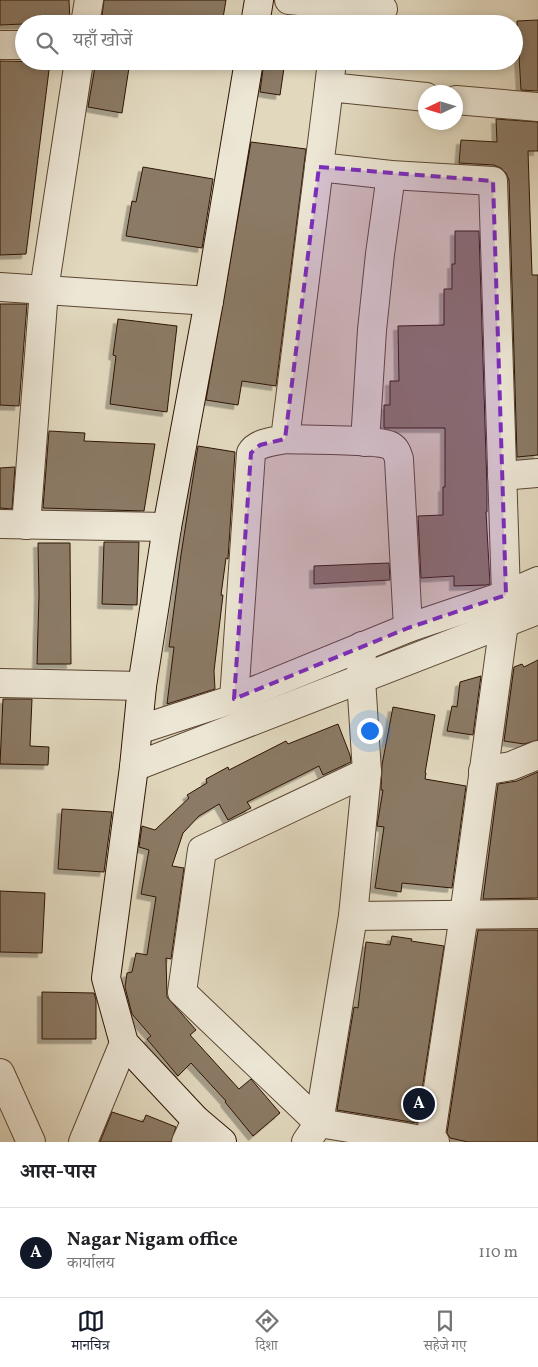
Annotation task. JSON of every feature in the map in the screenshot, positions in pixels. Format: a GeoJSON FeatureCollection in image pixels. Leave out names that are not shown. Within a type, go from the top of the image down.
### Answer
{"type":"FeatureCollection","features":[{"type":"Feature","properties":{"kind":"street"},"geometry":{"type":"LineString","coordinates":[[86,15],[89,0]]}},
{"type":"Feature","properties":{"kind":"street"},"geometry":{"type":"LineString","coordinates":[[257,15],[259,0]]}},
{"type":"Feature","properties":{"kind":"street"},"geometry":{"type":"LineString","coordinates":[[289,0],[338,14],[383,8]]}},
{"type":"Feature","properties":{"kind":"street"},"geometry":{"type":"LineString","coordinates":[[0,45],[15,45]]}},
{"type":"Feature","properties":{"kind":"street"},"geometry":{"type":"LineString","coordinates":[[78,70],[44,290],[13,525],[167,527]]}},
{"type":"Feature","properties":{"kind":"street"},"geometry":{"type":"LineString","coordinates":[[222,1142],[191,1131],[124,1043],[106,978],[134,767],[142,686],[167,527],[209,301],[248,70]]}},
{"type":"Feature","properties":{"kind":"street"},"geometry":{"type":"LineString","coordinates":[[285,439],[331,74],[418,95]]}},
{"type":"Feature","properties":{"kind":"street"},"geometry":{"type":"LineString","coordinates":[[463,101],[538,108]]}},
{"type":"Feature","properties":{"kind":"street"},"geometry":{"type":"LineString","coordinates":[[319,167],[391,175],[493,181],[506,595]]}},
{"type":"Feature","properties":{"kind":"street"},"geometry":{"type":"LineString","coordinates":[[365,442],[372,330],[391,175]]}},
{"type":"Feature","properties":{"kind":"street"},"geometry":{"type":"LineString","coordinates":[[0,287],[209,301]]}},
{"type":"Feature","properties":{"kind":"street"},"geometry":{"type":"LineString","coordinates":[[234,700],[251,453],[254,448],[260,445],[285,439],[389,444],[395,449],[399,459],[408,628]]}},
{"type":"Feature","properties":{"kind":"street"},"geometry":{"type":"LineString","coordinates":[[502,476],[538,473]]}},
{"type":"Feature","properties":{"kind":"street"},"geometry":{"type":"LineString","coordinates":[[138,730],[234,700],[362,646],[408,628],[506,595],[538,581]]}},
{"type":"Feature","properties":{"kind":"street"},"geometry":{"type":"LineString","coordinates":[[134,767],[538,610]]}},
{"type":"Feature","properties":{"kind":"street"},"geometry":{"type":"LineString","coordinates":[[367,772],[202,850],[182,992],[312,1132],[432,1141],[504,623]]}},
{"type":"Feature","properties":{"kind":"street"},"geometry":{"type":"LineString","coordinates":[[312,1132],[353,916],[367,772],[361,679],[362,646]]}},
{"type":"Feature","properties":{"kind":"street"},"geometry":{"type":"LineString","coordinates":[[0,683],[142,686]]}},
{"type":"Feature","properties":{"kind":"street"},"geometry":{"type":"LineString","coordinates":[[483,771],[511,766],[538,755]]}},
{"type":"Feature","properties":{"kind":"street"},"geometry":{"type":"LineString","coordinates":[[353,916],[538,914]]}},
{"type":"Feature","properties":{"kind":"street"},"geometry":{"type":"LineString","coordinates":[[83,1142],[124,1043]]}},
{"type":"Feature","properties":{"kind":"street"},"geometry":{"type":"LineString","coordinates":[[0,1073],[31,1142]]}},
{"type":"Feature","properties":{"kind":"highlighted area"},"geometry":{"type":"Polygon","coordinates":[[[319,167],[493,181],[506,595],[408,628],[234,699],[251,453],[260,445],[285,439],[319,167]]]}},
{"type":"Feature","properties":{"kind":"building"},"geometry":{"type":"Polygon","coordinates":[[[0,0],[69,0],[70,15],[15,15],[15,24],[0,25],[0,0]]]}},
{"type":"Feature","properties":{"kind":"building"},"geometry":{"type":"Polygon","coordinates":[[[104,0],[226,0],[224,15],[102,15],[104,0]]]}},
{"type":"Feature","properties":{"kind":"building"},"geometry":{"type":"Polygon","coordinates":[[[538,20],[538,91],[521,90],[520,70],[523,70],[523,21],[538,20]]]}},
{"type":"Feature","properties":{"kind":"building"},"geometry":{"type":"Polygon","coordinates":[[[0,61],[15,61],[15,70],[49,70],[26,254],[0,255],[0,61]]]}},
{"type":"Feature","properties":{"kind":"building"},"geometry":{"type":"Polygon","coordinates":[[[94,70],[129,70],[122,113],[88,107],[94,70]]]}},
{"type":"Feature","properties":{"kind":"building"},"geometry":{"type":"Polygon","coordinates":[[[263,70],[284,70],[280,95],[260,92],[263,70]]]}},
{"type":"Feature","properties":{"kind":"building"},"geometry":{"type":"Polygon","coordinates":[[[496,119],[538,122],[538,151],[528,151],[532,275],[538,275],[538,455],[517,457],[509,180],[501,168],[494,165],[459,163],[461,140],[497,142],[496,119]]]}},
{"type":"Feature","properties":{"kind":"building"},"geometry":{"type":"Polygon","coordinates":[[[251,142],[306,149],[276,386],[242,381],[238,405],[206,400],[251,142]]]}},
{"type":"Feature","properties":{"kind":"building"},"geometry":{"type":"Polygon","coordinates":[[[143,167],[213,179],[202,248],[126,236],[132,201],[136,202],[143,167]]]}},
{"type":"Feature","properties":{"kind":"building"},"geometry":{"type":"Polygon","coordinates":[[[455,231],[479,231],[487,489],[486,512],[490,584],[486,585],[454,586],[454,576],[421,578],[418,516],[443,515],[445,428],[384,428],[384,405],[390,405],[390,381],[399,381],[398,326],[444,325],[444,289],[452,289],[452,264],[455,264],[455,231]]]}},
{"type":"Feature","properties":{"kind":"building"},"geometry":{"type":"Polygon","coordinates":[[[0,304],[27,304],[19,406],[0,405],[0,304]]]}},
{"type":"Feature","properties":{"kind":"building"},"geometry":{"type":"Polygon","coordinates":[[[118,319],[177,326],[167,412],[110,404],[116,356],[113,355],[118,319]]]}},
{"type":"Feature","properties":{"kind":"building"},"geometry":{"type":"Polygon","coordinates":[[[49,431],[85,433],[84,441],[155,444],[144,511],[43,508],[49,431]]]}},
{"type":"Feature","properties":{"kind":"building"},"geometry":{"type":"Polygon","coordinates":[[[198,446],[235,452],[228,559],[226,558],[221,595],[223,595],[214,671],[215,689],[167,704],[174,647],[169,647],[198,446]]]}},
{"type":"Feature","properties":{"kind":"building"},"geometry":{"type":"Polygon","coordinates":[[[15,467],[12,509],[0,508],[0,468],[15,467]]]}},
{"type":"Feature","properties":{"kind":"building"},"geometry":{"type":"Polygon","coordinates":[[[104,542],[139,542],[137,605],[102,604],[104,542]]]}},
{"type":"Feature","properties":{"kind":"building"},"geometry":{"type":"Polygon","coordinates":[[[38,543],[70,543],[71,664],[37,664],[38,543]]]}},
{"type":"Feature","properties":{"kind":"building"},"geometry":{"type":"Polygon","coordinates":[[[389,563],[390,580],[314,584],[314,566],[389,563]]]}},
{"type":"Feature","properties":{"kind":"building"},"geometry":{"type":"Polygon","coordinates":[[[538,660],[538,740],[524,744],[504,741],[514,667],[522,664],[524,667],[538,660]]]}},
{"type":"Feature","properties":{"kind":"building"},"geometry":{"type":"Polygon","coordinates":[[[481,676],[473,735],[447,731],[452,706],[457,707],[460,682],[481,676]]]}},
{"type":"Feature","properties":{"kind":"building"},"geometry":{"type":"Polygon","coordinates":[[[3,699],[32,699],[30,746],[49,747],[48,765],[0,764],[3,699]]]}},
{"type":"Feature","properties":{"kind":"building"},"geometry":{"type":"Polygon","coordinates":[[[393,707],[435,715],[425,779],[466,786],[452,888],[402,883],[401,892],[375,888],[384,827],[377,826],[383,790],[381,790],[382,765],[393,707]]]}},
{"type":"Feature","properties":{"kind":"building"},"geometry":{"type":"Polygon","coordinates":[[[338,724],[351,762],[323,775],[319,766],[247,802],[251,808],[228,820],[219,804],[199,816],[183,833],[172,866],[184,868],[171,959],[166,958],[167,997],[196,1030],[190,1035],[239,1089],[251,1079],[280,1113],[253,1136],[226,1101],[191,1063],[178,1076],[147,1039],[151,1036],[132,1014],[125,987],[127,973],[132,972],[136,953],[147,955],[156,897],[141,894],[149,850],[139,847],[142,826],[155,830],[189,798],[187,795],[207,783],[206,779],[228,767],[229,770],[286,741],[288,744],[338,724]]]}},
{"type":"Feature","properties":{"kind":"building"},"geometry":{"type":"Polygon","coordinates":[[[538,772],[538,898],[483,899],[498,784],[517,781],[538,772]]]}},
{"type":"Feature","properties":{"kind":"building"},"geometry":{"type":"Polygon","coordinates":[[[62,809],[112,812],[104,872],[58,869],[62,809]]]}},
{"type":"Feature","properties":{"kind":"building"},"geometry":{"type":"Polygon","coordinates":[[[0,891],[45,893],[42,953],[0,952],[0,891]]]}},
{"type":"Feature","properties":{"kind":"building"},"geometry":{"type":"Polygon","coordinates":[[[478,930],[538,930],[538,1142],[468,1142],[450,1138],[447,1133],[478,930]]]}},
{"type":"Feature","properties":{"kind":"building"},"geometry":{"type":"Polygon","coordinates":[[[392,936],[444,946],[417,1123],[337,1110],[354,1007],[358,1008],[366,942],[390,945],[392,936]]]}},
{"type":"Feature","properties":{"kind":"building"},"geometry":{"type":"Polygon","coordinates":[[[42,992],[94,993],[96,1000],[96,1039],[42,1039],[42,992]]]}},
{"type":"Feature","properties":{"kind":"building"},"geometry":{"type":"Polygon","coordinates":[[[112,1112],[143,1122],[146,1115],[176,1127],[171,1142],[100,1142],[112,1112]]]}},
{"type":"Feature","properties":{"kind":"place","name":"Nagar Nigam office"},"geometry":{"type":"Point","coordinates":[419,1104]}}]}
